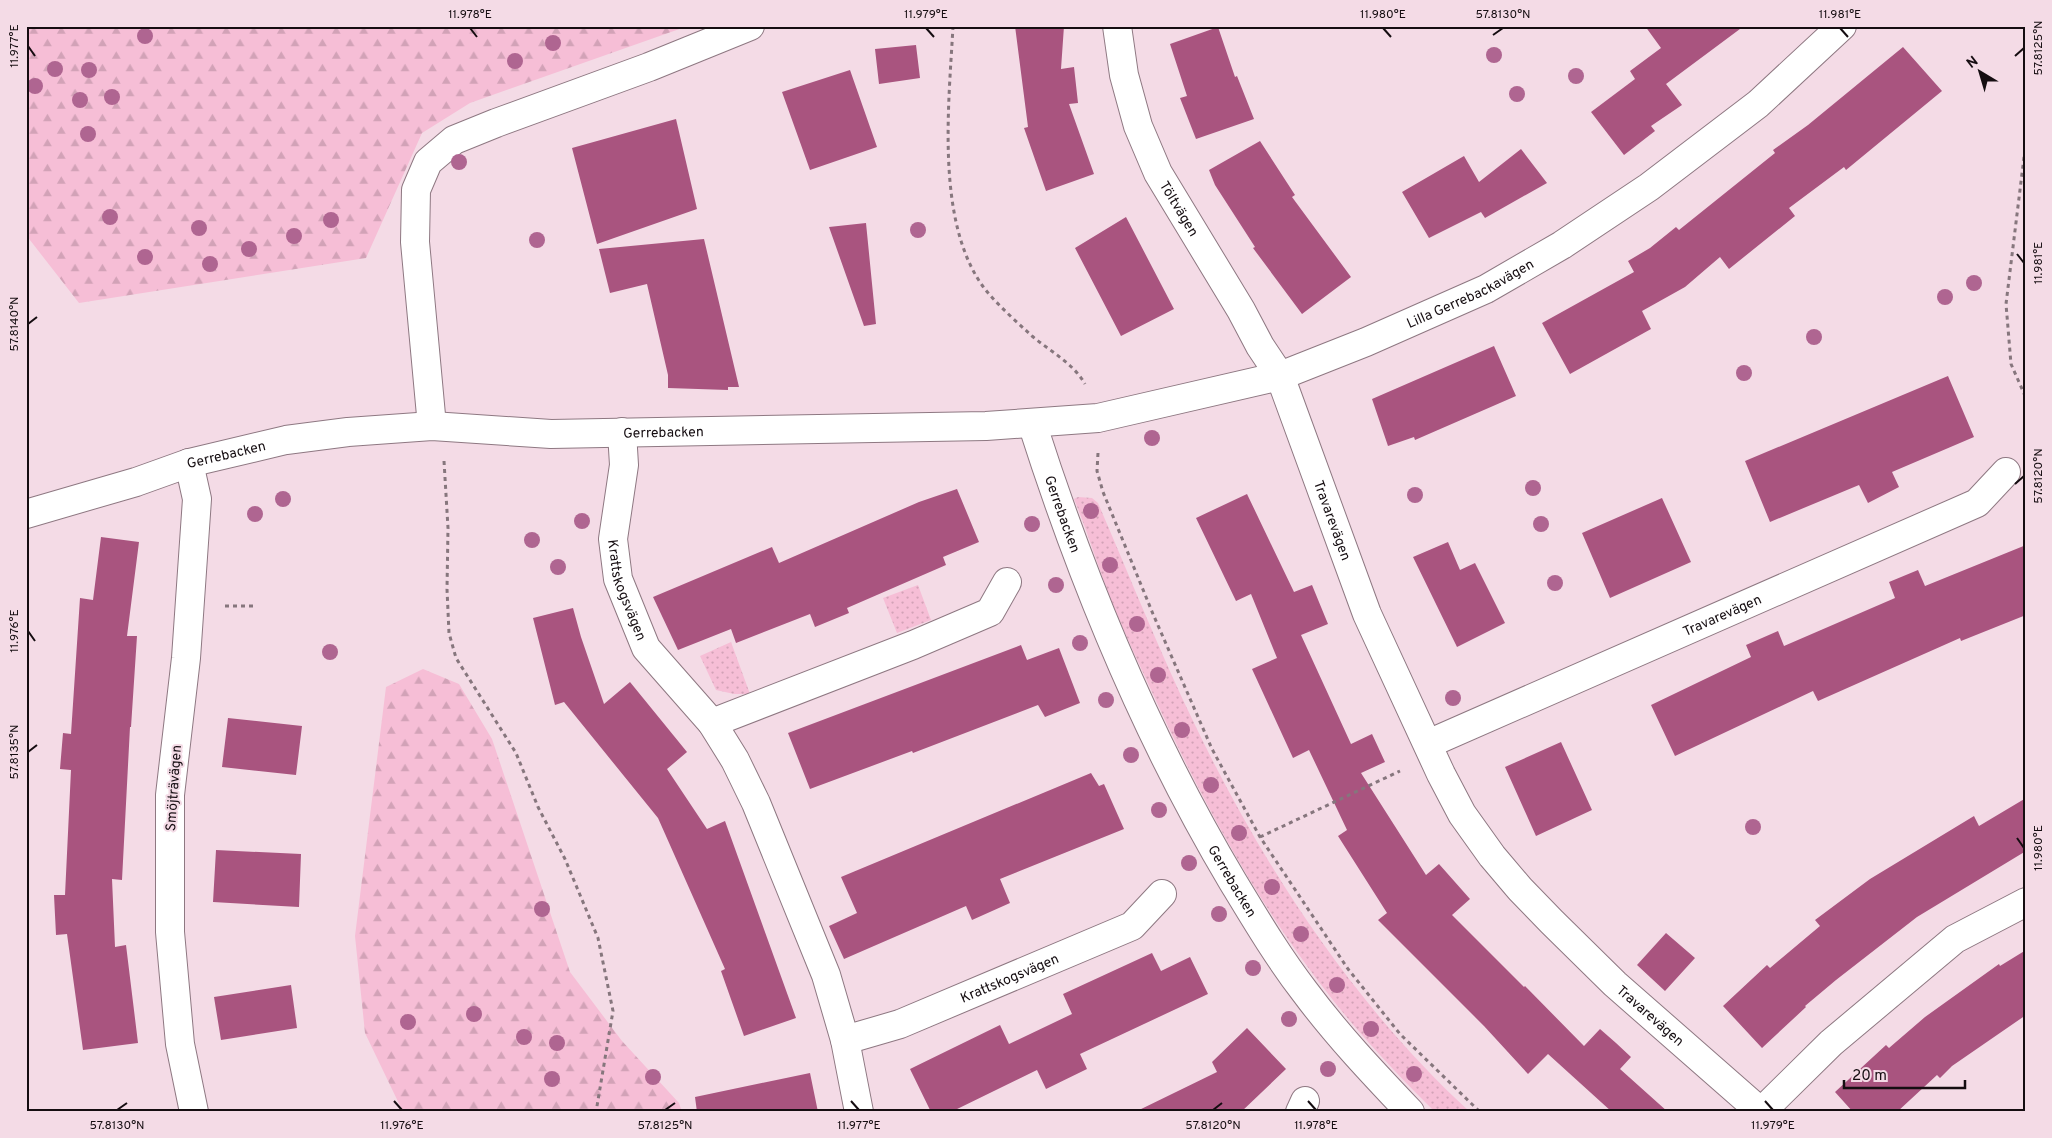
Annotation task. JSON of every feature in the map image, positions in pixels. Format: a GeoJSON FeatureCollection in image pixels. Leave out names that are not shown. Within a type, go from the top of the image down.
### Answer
{"type":"FeatureCollection","features":[{"type":"Feature","properties":{"kind":"street"},"geometry":{"type":"LineString","coordinates":[[437,426],[415,242],[416,190],[428,162],[454,140],[649,67],[750,26]]}},
{"type":"Feature","properties":{"kind":"street","name":"Töltvägen"},"geometry":{"type":"LineString","coordinates":[[1116,26],[1124,75],[1136,116],[1158,173],[1241,310],[1260,346],[1280,376]]}},
{"type":"Feature","properties":{"kind":"street","name":"Lilla Gerrebackavägen"},"geometry":{"type":"LineString","coordinates":[[1032,423],[1098,418],[1280,376],[1366,342],[1486,290],[1562,245],[1649,187],[1768,96],[1842,26]]}},
{"type":"Feature","properties":{"kind":"street","name":"Travarevägen"},"geometry":{"type":"LineString","coordinates":[[1280,376],[1367,614],[1462,814],[1492,856],[1520,889],[1615,984],[1761,1112],[1831,1043],[1955,939],[2026,902]]}},
{"type":"Feature","properties":{"kind":"street","name":"Gerrebacken"},"geometry":{"type":"LineString","coordinates":[[26,514],[136,482],[189,463],[286,440],[348,432],[437,426],[551,434],[986,426],[1032,423],[1080,563],[1131,689],[1200,826],[1266,936],[1305,992],[1354,1053],[1410,1112]]}},
{"type":"Feature","properties":{"kind":"street","name":"Krattskogsvägen"},"geometry":{"type":"LineString","coordinates":[[622,432],[624,465],[614,538],[618,579],[646,648],[712,723],[735,760],[756,803],[826,975],[846,1040],[859,1112]]}},
{"type":"Feature","properties":{"kind":"street","name":"Smöjträvägen"},"geometry":{"type":"LineString","coordinates":[[189,463],[197,499],[186,658],[170,794],[170,932],[180,1044],[194,1112]]}},
{"type":"Feature","properties":{"kind":"street","name":"Travarevägen"},"geometry":{"type":"LineString","coordinates":[[1431,750],[1976,503],[2006,472]]}},
{"type":"Feature","properties":{"kind":"street"},"geometry":{"type":"LineString","coordinates":[[712,723],[912,645],[990,612],[1007,582]]}},
{"type":"Feature","properties":{"kind":"street","name":"Krattskogsvägen"},"geometry":{"type":"LineString","coordinates":[[846,1040],[900,1024],[1132,926],[1162,894]]}},
{"type":"Feature","properties":{"kind":"path"},"geometry":{"type":"LineString","coordinates":[[953,26],[948,161],[956,225],[966,260],[988,294],[1032,336],[1078,372],[1094,399],[1098,418],[1099,438],[1097,471],[1102,492],[1212,749],[1260,837],[1348,969],[1400,1034],[1480,1112]]}},
{"type":"Feature","properties":{"kind":"path"},"geometry":{"type":"LineString","coordinates":[[2026,141],[2006,304],[2011,364],[2026,398]]}},
{"type":"Feature","properties":{"kind":"path"},"geometry":{"type":"LineString","coordinates":[[437,426],[448,528],[447,589],[450,633],[456,658],[516,753],[538,806],[565,859],[598,938],[613,1011],[596,1112]]}},
{"type":"Feature","properties":{"kind":"path"},"geometry":{"type":"LineString","coordinates":[[1260,837],[1431,750]]}},
{"type":"Feature","properties":{"kind":"green space"},"geometry":{"type":"Polygon","coordinates":[[[26,26],[688,26],[470,103],[422,133],[366,258],[79,303],[26,235],[26,26]]]}},
{"type":"Feature","properties":{"kind":"green space"},"geometry":{"type":"Polygon","coordinates":[[[1078,497],[1092,498],[1098,503],[1157,643],[1195,725],[1221,778],[1281,881],[1314,932],[1388,1027],[1428,1071],[1470,1112],[1435,1112],[1424,1101],[1350,1021],[1320,983],[1265,904],[1216,821],[1172,735],[1135,655],[1108,592],[1074,499],[1078,497]]]}},
{"type":"Feature","properties":{"kind":"green space"},"geometry":{"type":"Polygon","coordinates":[[[918,585],[931,620],[897,633],[883,598],[918,585]]]}},
{"type":"Feature","properties":{"kind":"green space"},"geometry":{"type":"Polygon","coordinates":[[[731,642],[750,694],[734,694],[716,690],[700,656],[731,642]]]}},
{"type":"Feature","properties":{"kind":"green space"},"geometry":{"type":"Polygon","coordinates":[[[423,669],[459,684],[492,739],[570,972],[622,1041],[679,1103],[682,1112],[403,1112],[365,1033],[355,936],[386,687],[423,669]]]}},
{"type":"Feature","properties":{"kind":"building"},"geometry":{"type":"Polygon","coordinates":[[[1015,26],[1064,26],[1061,69],[1074,67],[1078,103],[1069,104],[1094,174],[1046,191],[1024,128],[1028,127],[1015,26]]]}},
{"type":"Feature","properties":{"kind":"building"},"geometry":{"type":"Polygon","coordinates":[[[1645,26],[1744,26],[1666,84],[1682,105],[1651,126],[1655,131],[1624,155],[1591,112],[1635,79],[1630,71],[1661,48],[1645,26]]]}},
{"type":"Feature","properties":{"kind":"building"},"geometry":{"type":"Polygon","coordinates":[[[1218,27],[1235,77],[1237,76],[1254,119],[1196,139],[1180,98],[1187,96],[1170,44],[1218,27]]]}},
{"type":"Feature","properties":{"kind":"building"},"geometry":{"type":"Polygon","coordinates":[[[916,45],[920,78],[879,84],[875,49],[916,45]]]}},
{"type":"Feature","properties":{"kind":"building"},"geometry":{"type":"Polygon","coordinates":[[[1903,47],[1942,91],[1846,170],[1844,167],[1789,208],[1795,216],[1729,269],[1720,257],[1685,287],[1642,311],[1651,329],[1570,374],[1542,323],[1634,272],[1628,261],[1650,248],[1676,227],[1679,230],[1775,153],[1773,150],[1808,125],[1903,47]]]}},
{"type":"Feature","properties":{"kind":"building"},"geometry":{"type":"Polygon","coordinates":[[[850,70],[877,147],[810,170],[782,92],[850,70]]]}},
{"type":"Feature","properties":{"kind":"building"},"geometry":{"type":"Polygon","coordinates":[[[676,119],[697,209],[597,244],[572,148],[676,119]]]}},
{"type":"Feature","properties":{"kind":"building"},"geometry":{"type":"Polygon","coordinates":[[[1260,141],[1295,195],[1292,197],[1351,277],[1302,314],[1253,248],[1255,247],[1215,185],[1209,170],[1260,141]]]}},
{"type":"Feature","properties":{"kind":"building"},"geometry":{"type":"Polygon","coordinates":[[[1521,149],[1547,183],[1485,218],[1481,212],[1429,238],[1402,192],[1464,156],[1479,182],[1521,149]]]}},
{"type":"Feature","properties":{"kind":"building"},"geometry":{"type":"Polygon","coordinates":[[[1126,217],[1174,309],[1121,336],[1075,248],[1126,217]]]}},
{"type":"Feature","properties":{"kind":"building"},"geometry":{"type":"Polygon","coordinates":[[[866,223],[876,324],[864,326],[829,227],[866,223]]]}},
{"type":"Feature","properties":{"kind":"building"},"geometry":{"type":"Polygon","coordinates":[[[704,239],[739,387],[728,387],[728,390],[668,388],[668,375],[647,284],[610,293],[599,249],[704,239]]]}},
{"type":"Feature","properties":{"kind":"building"},"geometry":{"type":"Polygon","coordinates":[[[1494,346],[1516,396],[1415,440],[1414,437],[1388,446],[1372,399],[1494,346]]]}},
{"type":"Feature","properties":{"kind":"building"},"geometry":{"type":"Polygon","coordinates":[[[1948,376],[1974,437],[1892,472],[1899,487],[1868,503],[1859,485],[1770,522],[1745,461],[1948,376]]]}},
{"type":"Feature","properties":{"kind":"building"},"geometry":{"type":"Polygon","coordinates":[[[957,489],[979,542],[943,557],[946,565],[847,608],[849,613],[815,627],[810,614],[736,643],[731,629],[678,650],[653,597],[772,547],[779,563],[919,502],[957,489]]]}},
{"type":"Feature","properties":{"kind":"building"},"geometry":{"type":"Polygon","coordinates":[[[1247,494],[1294,592],[1312,585],[1328,624],[1301,635],[1351,744],[1372,734],[1385,762],[1361,773],[1426,875],[1439,864],[1470,899],[1452,915],[1584,1046],[1600,1029],[1616,1043],[1631,1057],[1620,1069],[1668,1112],[1612,1112],[1548,1054],[1528,1074],[1484,1026],[1378,920],[1387,913],[1338,836],[1347,830],[1309,750],[1293,758],[1252,669],[1277,658],[1251,594],[1236,601],[1196,518],[1247,494]]]}},
{"type":"Feature","properties":{"kind":"building"},"geometry":{"type":"Polygon","coordinates":[[[1662,498],[1691,562],[1610,598],[1582,533],[1662,498]]]}},
{"type":"Feature","properties":{"kind":"building"},"geometry":{"type":"Polygon","coordinates":[[[101,537],[139,542],[127,636],[137,636],[122,880],[112,879],[115,947],[126,945],[138,1043],[83,1050],[67,934],[56,935],[54,895],[65,895],[71,770],[60,769],[63,733],[71,734],[80,598],[93,600],[101,537]]]}},
{"type":"Feature","properties":{"kind":"building"},"geometry":{"type":"Polygon","coordinates":[[[1448,542],[1460,570],[1475,563],[1505,623],[1457,647],[1413,557],[1448,542]]]}},
{"type":"Feature","properties":{"kind":"building"},"geometry":{"type":"Polygon","coordinates":[[[2026,545],[2026,615],[1961,641],[1960,638],[1818,701],[1813,691],[1675,756],[1651,705],[1751,657],[1746,645],[1778,631],[1784,646],[1895,598],[1889,582],[1918,570],[1925,586],[2026,545]]]}},
{"type":"Feature","properties":{"kind":"building"},"geometry":{"type":"Polygon","coordinates":[[[573,608],[604,704],[630,682],[687,752],[667,769],[707,829],[725,821],[796,1018],[744,1036],[721,971],[725,969],[658,818],[564,702],[555,705],[533,618],[573,608]]]}},
{"type":"Feature","properties":{"kind":"building"},"geometry":{"type":"Polygon","coordinates":[[[1021,645],[1027,660],[1059,648],[1080,703],[1045,717],[1038,705],[913,753],[912,751],[810,789],[788,733],[1021,645]]]}},
{"type":"Feature","properties":{"kind":"building"},"geometry":{"type":"Polygon","coordinates":[[[228,718],[302,726],[296,775],[222,767],[228,718]]]}},
{"type":"Feature","properties":{"kind":"building"},"geometry":{"type":"Polygon","coordinates":[[[1561,742],[1592,810],[1536,836],[1505,767],[1561,742]]]}},
{"type":"Feature","properties":{"kind":"building"},"geometry":{"type":"Polygon","coordinates":[[[1091,773],[1099,786],[1104,784],[1124,829],[1000,879],[1010,903],[972,920],[966,906],[844,959],[829,926],[857,913],[841,877],[1091,773]]]}},
{"type":"Feature","properties":{"kind":"building"},"geometry":{"type":"Polygon","coordinates":[[[2026,798],[2026,851],[1917,917],[1805,1006],[1762,1048],[1723,1006],[1767,965],[1770,968],[1820,926],[1815,920],[1870,879],[1974,816],[1979,826],[2026,798]]]}},
{"type":"Feature","properties":{"kind":"building"},"geometry":{"type":"Polygon","coordinates":[[[216,850],[301,854],[299,907],[213,902],[216,850]]]}},
{"type":"Feature","properties":{"kind":"building"},"geometry":{"type":"Polygon","coordinates":[[[1666,933],[1695,958],[1665,991],[1637,965],[1666,933]]]}},
{"type":"Feature","properties":{"kind":"building"},"geometry":{"type":"Polygon","coordinates":[[[2026,950],[2026,1015],[1952,1066],[1940,1078],[1937,1075],[1897,1112],[1853,1112],[1835,1092],[1886,1045],[1889,1048],[1925,1017],[1999,964],[2000,966],[2026,950]]]}},
{"type":"Feature","properties":{"kind":"building"},"geometry":{"type":"Polygon","coordinates":[[[1152,953],[1161,971],[1190,957],[1208,994],[1080,1054],[1087,1069],[1046,1089],[1037,1070],[951,1112],[931,1112],[910,1069],[1000,1025],[1009,1044],[1072,1014],[1063,994],[1152,953]]]}},
{"type":"Feature","properties":{"kind":"building"},"geometry":{"type":"Polygon","coordinates":[[[291,985],[297,1028],[221,1040],[214,997],[291,985]]]}},
{"type":"Feature","properties":{"kind":"building"},"geometry":{"type":"Polygon","coordinates":[[[1247,1028],[1286,1069],[1241,1112],[1135,1112],[1217,1072],[1212,1062],[1247,1028]]]}},
{"type":"Feature","properties":{"kind":"building"},"geometry":{"type":"Polygon","coordinates":[[[810,1073],[818,1112],[697,1112],[695,1097],[810,1073]]]}}]}
